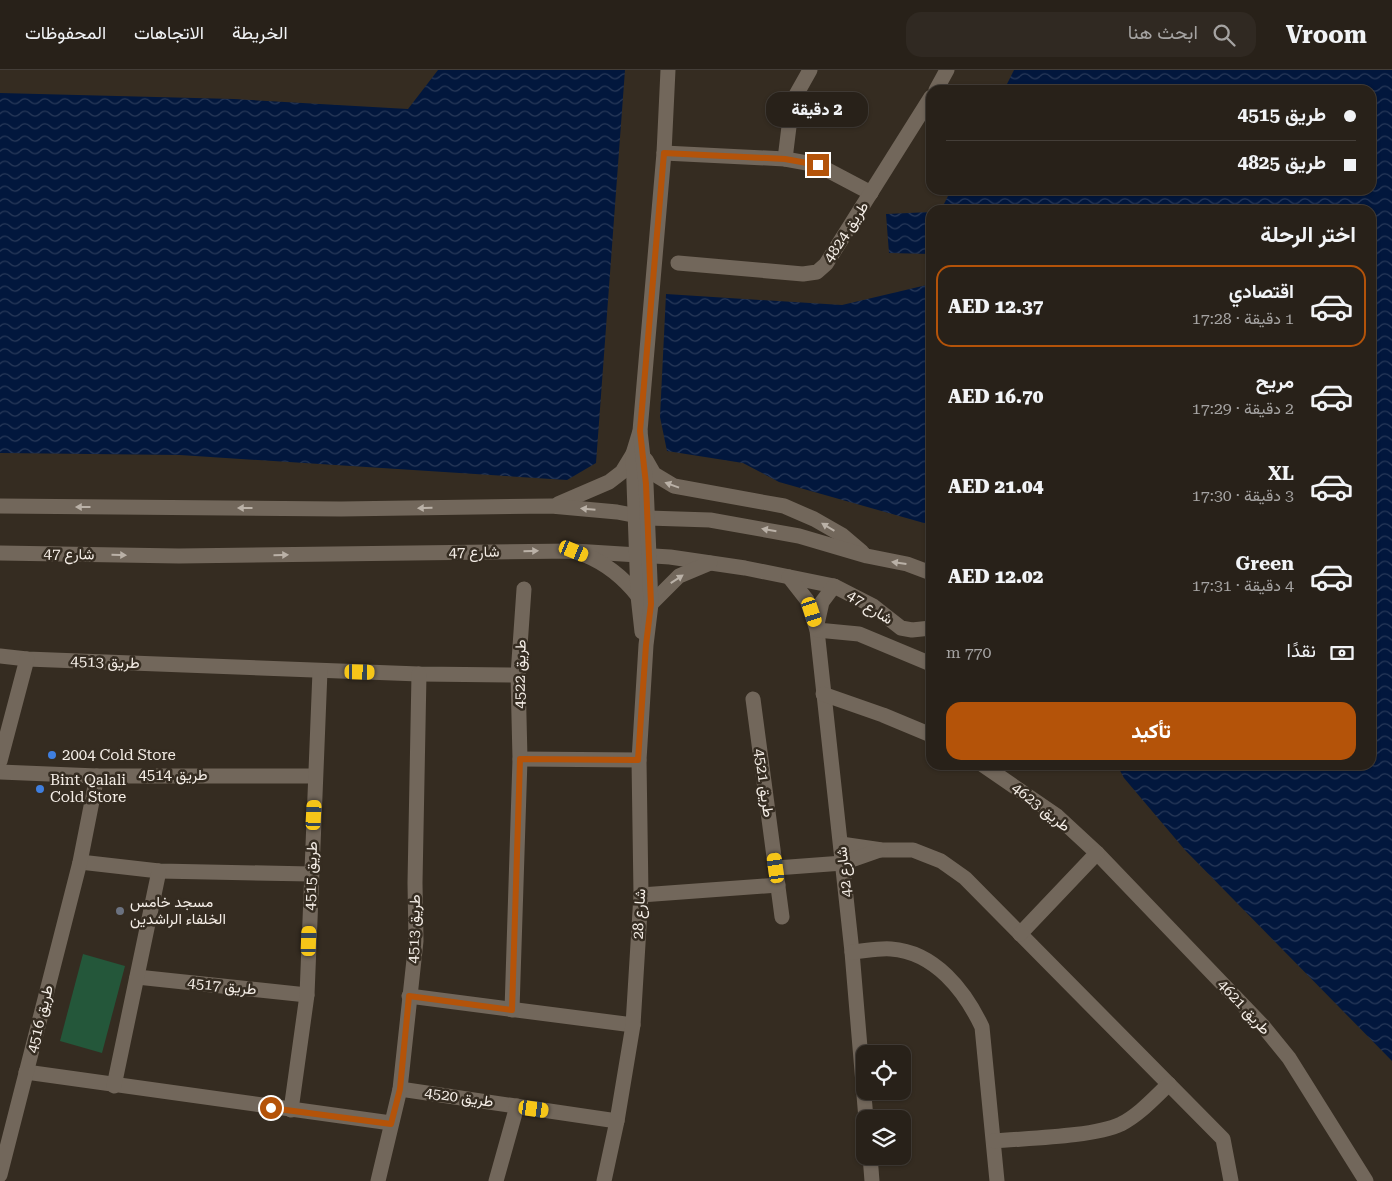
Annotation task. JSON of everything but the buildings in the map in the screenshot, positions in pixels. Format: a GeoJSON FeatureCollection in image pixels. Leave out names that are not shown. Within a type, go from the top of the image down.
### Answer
{"type":"FeatureCollection","features":[{"type":"Feature","properties":{"kind":"street","name":"شارع 28"},"geometry":{"type":"LineString","coordinates":[[604,1181],[617,1121],[633,1025],[641,895],[638,760],[646,645],[651,604],[644,555],[638,455],[664,153],[668,70]]}},
{"type":"Feature","properties":{"kind":"street"},"geometry":{"type":"LineString","coordinates":[[785,159],[792,102],[810,70]]}},
{"type":"Feature","properties":{"kind":"street"},"geometry":{"type":"LineString","coordinates":[[939,85],[947,70]]}},
{"type":"Feature","properties":{"kind":"street","name":"طريق 4824"},"geometry":{"type":"LineString","coordinates":[[678,263],[803,274],[817,272],[826,264],[926,105]]}},
{"type":"Feature","properties":{"kind":"street"},"geometry":{"type":"LineString","coordinates":[[664,153],[785,159],[818,165],[871,193]]}},
{"type":"Feature","properties":{"kind":"street"},"geometry":{"type":"LineString","coordinates":[[550,506],[609,482],[622,472],[638,455],[654,474],[674,486],[784,506],[814,519],[842,535],[867,556]]}},
{"type":"Feature","properties":{"kind":"street"},"geometry":{"type":"LineString","coordinates":[[0,506],[341,509],[550,506],[642,517],[710,520],[799,536],[867,556],[907,564],[926,570]]}},
{"type":"Feature","properties":{"kind":"street"},"geometry":{"type":"LineString","coordinates":[[574,551],[606,566],[620,575],[638,596]]}},
{"type":"Feature","properties":{"kind":"street","name":"شارع 47"},"geometry":{"type":"LineString","coordinates":[[0,553],[179,556],[574,551],[644,555],[710,563],[789,576],[834,586],[874,606],[901,628],[912,630],[926,629]]}},
{"type":"Feature","properties":{"kind":"street","name":"شارع 28"},"geometry":{"type":"LineString","coordinates":[[644,555],[638,596],[640,624],[646,645]]}},
{"type":"Feature","properties":{"kind":"street"},"geometry":{"type":"LineString","coordinates":[[651,604],[679,576],[710,563]]}},
{"type":"Feature","properties":{"kind":"street","name":"شارع 42"},"geometry":{"type":"LineString","coordinates":[[789,576],[807,600],[817,628],[852,952],[865,1110]]}},
{"type":"Feature","properties":{"kind":"street","name":"شارع 42"},"geometry":{"type":"LineString","coordinates":[[817,628],[822,602],[834,586]]}},
{"type":"Feature","properties":{"kind":"street","name":"طريق 4522"},"geometry":{"type":"LineString","coordinates":[[512,1010],[520,759],[518,675],[524,588]]}},
{"type":"Feature","properties":{"kind":"street"},"geometry":{"type":"LineString","coordinates":[[817,628],[859,634],[926,662]]}},
{"type":"Feature","properties":{"kind":"street","name":"طريق 4513"},"geometry":{"type":"LineString","coordinates":[[0,656],[27,659],[320,671],[518,675]]}},
{"type":"Feature","properties":{"kind":"street"},"geometry":{"type":"LineString","coordinates":[[0,761],[27,659]]}},
{"type":"Feature","properties":{"kind":"street","name":"طريق 4515"},"geometry":{"type":"LineString","coordinates":[[291,1110],[307,995],[320,671]]}},
{"type":"Feature","properties":{"kind":"street","name":"طريق 4513"},"geometry":{"type":"LineString","coordinates":[[378,1181],[400,1089],[416,941],[415,883],[419,674]]}},
{"type":"Feature","properties":{"kind":"street"},"geometry":{"type":"LineString","coordinates":[[823,694],[883,715],[926,734]]}},
{"type":"Feature","properties":{"kind":"street","name":"طريق 4521"},"geometry":{"type":"LineString","coordinates":[[753,699],[782,916]]}},
{"type":"Feature","properties":{"kind":"street"},"geometry":{"type":"LineString","coordinates":[[520,759],[638,760]]}},
{"type":"Feature","properties":{"kind":"street","name":"طريق 4623"},"geometry":{"type":"LineString","coordinates":[[990,770],[1057,816],[1097,853]]}},
{"type":"Feature","properties":{"kind":"street","name":"طريق 4514"},"geometry":{"type":"LineString","coordinates":[[0,772],[97,776],[316,776]]}},
{"type":"Feature","properties":{"kind":"street","name":"طريق 4516"},"geometry":{"type":"LineString","coordinates":[[0,1176],[80,862],[97,776]]}},
{"type":"Feature","properties":{"kind":"street"},"geometry":{"type":"LineString","coordinates":[[841,844],[882,850],[912,850],[941,861],[965,878],[1222,1138],[1231,1181]]}},
{"type":"Feature","properties":{"kind":"street"},"geometry":{"type":"LineString","coordinates":[[776,868],[843,863],[882,850]]}},
{"type":"Feature","properties":{"kind":"street"},"geometry":{"type":"LineString","coordinates":[[1020,934],[1097,853]]}},
{"type":"Feature","properties":{"kind":"street","name":"طريق 4621"},"geometry":{"type":"LineString","coordinates":[[1097,853],[1263,1026],[1288,1058],[1366,1181]]}},
{"type":"Feature","properties":{"kind":"street"},"geometry":{"type":"LineString","coordinates":[[80,862],[159,871],[311,874]]}},
{"type":"Feature","properties":{"kind":"street"},"geometry":{"type":"LineString","coordinates":[[114,1086],[159,871]]}},
{"type":"Feature","properties":{"kind":"street"},"geometry":{"type":"LineString","coordinates":[[641,895],[778,885]]}},
{"type":"Feature","properties":{"kind":"street"},"geometry":{"type":"LineString","coordinates":[[852,952],[892,949],[916,956],[938,968],[957,984],[972,1004],[982,1027],[997,1181]]}},
{"type":"Feature","properties":{"kind":"street","name":"طريق 4517"},"geometry":{"type":"LineString","coordinates":[[137,977],[307,995]]}},
{"type":"Feature","properties":{"kind":"street"},"geometry":{"type":"LineString","coordinates":[[409,996],[633,1025]]}},
{"type":"Feature","properties":{"kind":"street"},"geometry":{"type":"LineString","coordinates":[[26,1072],[391,1124]]}},
{"type":"Feature","properties":{"kind":"street"},"geometry":{"type":"LineString","coordinates":[[994,1141],[1104,1130],[1122,1123],[1169,1084]]}},
{"type":"Feature","properties":{"kind":"street","name":"طريق 4520"},"geometry":{"type":"LineString","coordinates":[[400,1089],[617,1121]]}},
{"type":"Feature","properties":{"kind":"street"},"geometry":{"type":"LineString","coordinates":[[496,1181],[517,1106]]}},
{"type":"Feature","properties":{"kind":"street"},"geometry":{"type":"LineString","coordinates":[[871,1165],[872,1181]]}},
{"type":"Feature","properties":{"kind":"green space"},"geometry":{"type":"Polygon","coordinates":[[[83,954],[125,966],[102,1053],[60,1041],[83,954]]]}},
{"type":"Feature","properties":{"kind":"water"},"geometry":{"type":"Polygon","coordinates":[[[438,70],[625,70],[596,463],[567,480],[180,455],[0,453],[0,93],[234,99],[408,109],[438,70]]]}},
{"type":"Feature","properties":{"kind":"water"},"geometry":{"type":"Polygon","coordinates":[[[1014,70],[1392,70],[1392,1061],[1185,850],[1124,778],[1120,770],[1376,770],[1376,205],[944,205],[948,195],[1376,195],[1376,85],[1006,85],[1014,70]]]}},
{"type":"Feature","properties":{"kind":"water"},"geometry":{"type":"Polygon","coordinates":[[[926,212],[926,254],[889,253],[886,214],[926,212]]]}},
{"type":"Feature","properties":{"kind":"water"},"geometry":{"type":"Polygon","coordinates":[[[926,285],[926,524],[779,482],[743,463],[667,451],[660,417],[666,294],[842,305],[926,285]]]}},
{"type":"Feature","properties":{"kind":"place","name":"2004 Cold Store"},"geometry":{"type":"Point","coordinates":[52,755]}},
{"type":"Feature","properties":{"kind":"place","name":"Bint Qalali Cold Store"},"geometry":{"type":"Point","coordinates":[40,789]}},
{"type":"Feature","properties":{"kind":"place","name":"مسجد خامس الخلفاء الراشدين"},"geometry":{"type":"Point","coordinates":[120,911]}},
{"type":"Feature","properties":{"kind":"route"},"geometry":{"type":"LineString","coordinates":[[271,1108],[391,1124],[400,1089],[409,996],[512,1010],[518,886],[520,759],[638,760],[646,645],[651,604],[646,484],[640,431],[664,153],[785,159],[818,165]]}}]}
